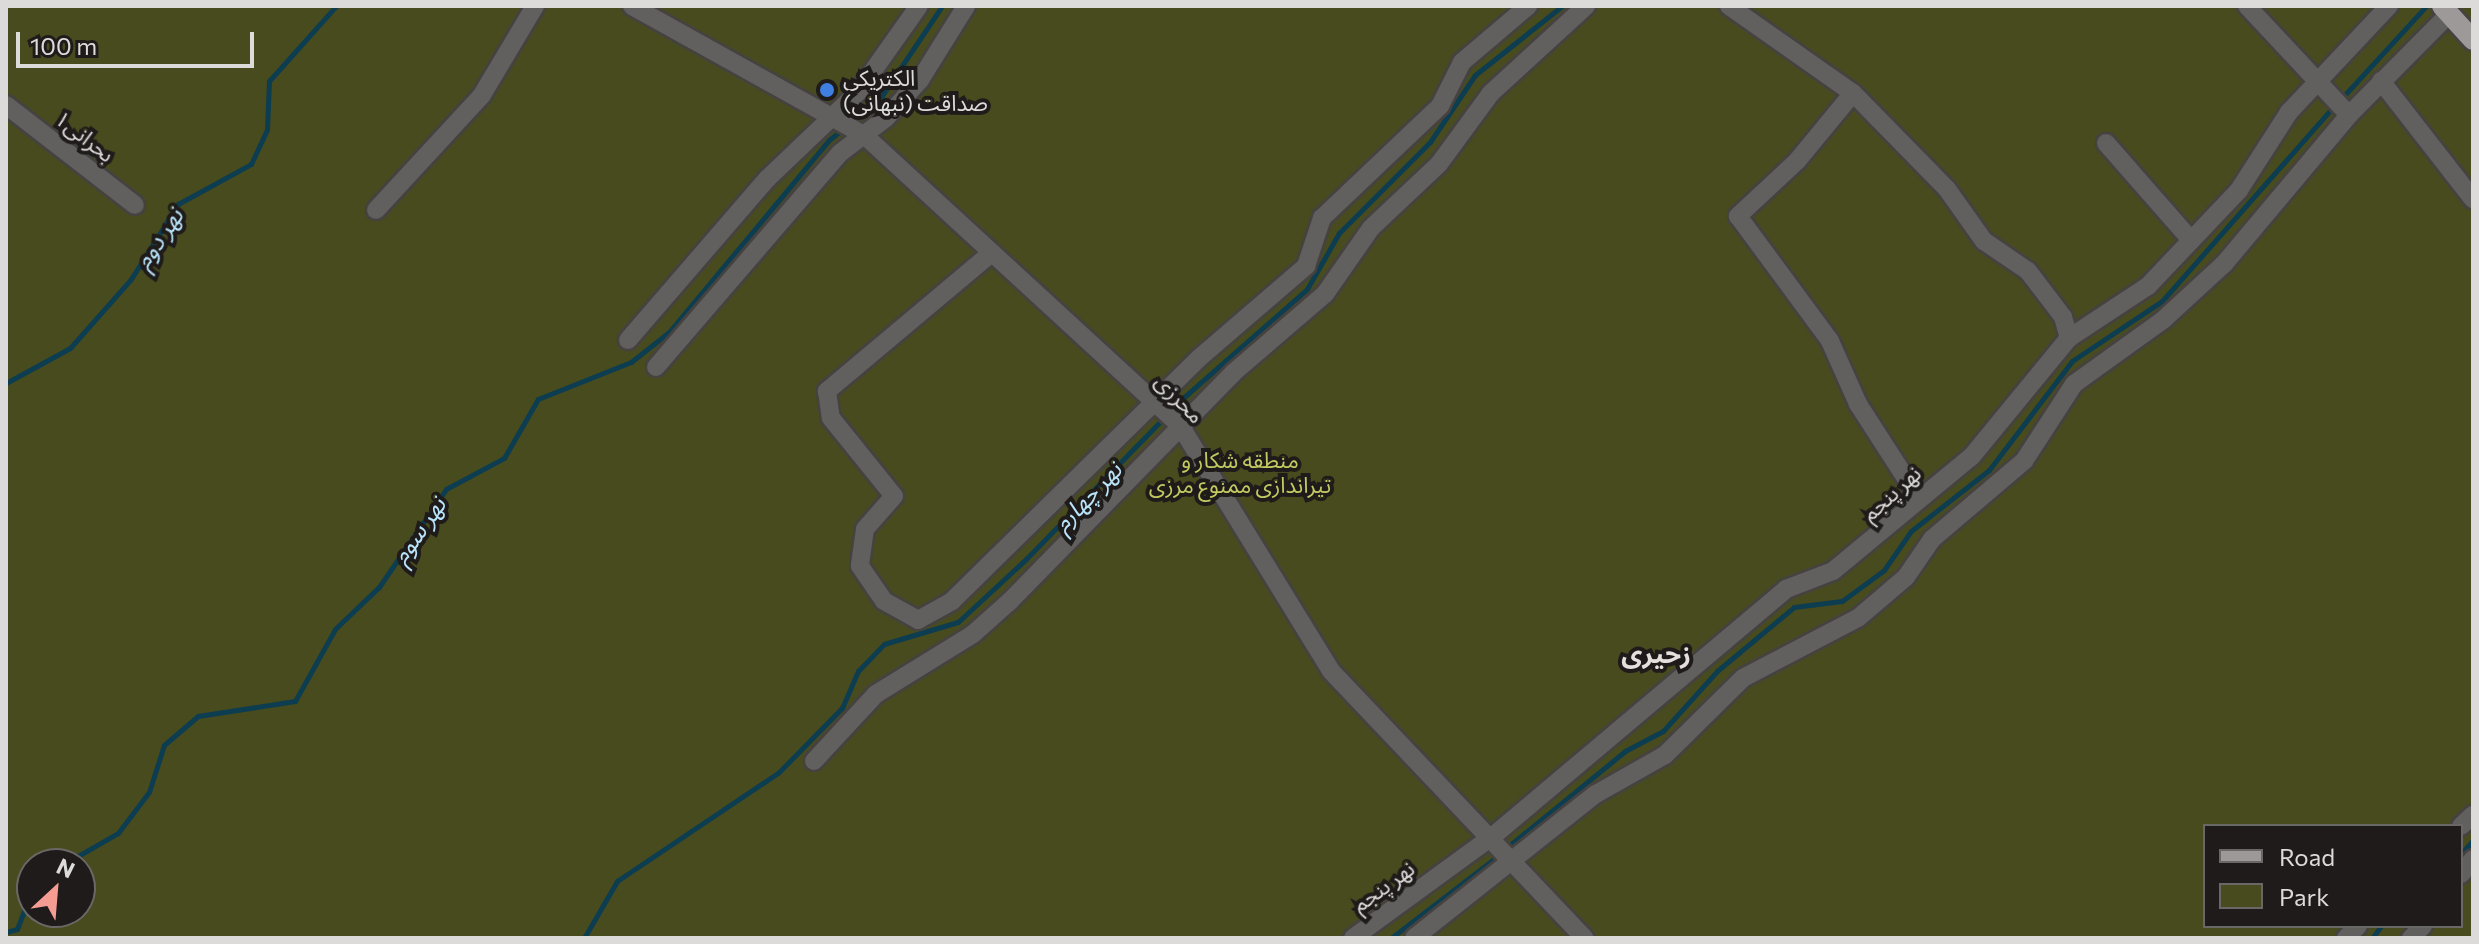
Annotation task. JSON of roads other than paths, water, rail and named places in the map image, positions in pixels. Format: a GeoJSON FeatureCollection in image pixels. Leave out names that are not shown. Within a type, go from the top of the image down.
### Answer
{"type":"FeatureCollection","features":[{"type":"Feature","properties":{"kind":"main road"},"geometry":{"type":"LineString","coordinates":[[2444,9],[2473,40]]}},
{"type":"Feature","properties":{"kind":"street"},"geometry":{"type":"LineString","coordinates":[[376,210],[482,95],[535,6]]}},
{"type":"Feature","properties":{"kind":"street","name":"محرزی"},"geometry":{"type":"LineString","coordinates":[[632,6],[848,124],[1168,416],[1331,671],[1496,840],[1584,938]]}},
{"type":"Feature","properties":{"kind":"street"},"geometry":{"type":"LineString","coordinates":[[656,367],[840,153],[848,124],[919,6]]}},
{"type":"Feature","properties":{"kind":"street"},"geometry":{"type":"LineString","coordinates":[[628,340],[848,124],[920,80],[966,6]]}},
{"type":"Feature","properties":{"kind":"street"},"geometry":{"type":"LineString","coordinates":[[814,761],[876,694],[973,634],[1010,601],[1168,416],[1306,266],[1322,218],[1440,106],[1462,62],[1528,6]]}},
{"type":"Feature","properties":{"kind":"street"},"geometry":{"type":"LineString","coordinates":[[989,255],[827,391],[831,418],[894,496],[865,529],[860,566],[884,601],[918,620],[952,601],[1168,416],[1325,294],[1371,228],[1439,164],[1491,93],[1586,6]]}},
{"type":"Feature","properties":{"kind":"street"},"geometry":{"type":"LineString","coordinates":[[1729,6],[1853,93],[1947,189],[1984,241],[2028,271],[2063,317],[2069,338]]}},
{"type":"Feature","properties":{"kind":"street"},"geometry":{"type":"LineString","coordinates":[[2247,6],[2336,100]]}},
{"type":"Feature","properties":{"kind":"street","name":"نهر پنجم"},"geometry":{"type":"LineString","coordinates":[[1414,938],[1596,794],[1665,755],[1743,678],[1858,618],[1906,577],[1932,539],[2024,461],[2074,384],[2163,320],[2224,264],[2336,100],[2389,6]]}},
{"type":"Feature","properties":{"kind":"street","name":"نهر پنجم"},"geometry":{"type":"LineString","coordinates":[[1353,938],[1496,840],[1786,589],[1833,571],[1918,497],[1972,456],[2069,338],[2148,286],[2239,190],[2336,100],[2381,81],[2444,9]]}},
{"type":"Feature","properties":{"kind":"street"},"geometry":{"type":"LineString","coordinates":[[2381,81],[2473,199]]}},
{"type":"Feature","properties":{"kind":"street"},"geometry":{"type":"LineString","coordinates":[[1853,93],[1797,161],[1738,216],[1830,341],[1858,404],[1918,497]]}},
{"type":"Feature","properties":{"kind":"street","name":"بحرانی۱"},"geometry":{"type":"LineString","coordinates":[[6,105],[135,205]]}},
{"type":"Feature","properties":{"kind":"street"},"geometry":{"type":"LineString","coordinates":[[2106,143],[2191,240]]}},
{"type":"Feature","properties":{"kind":"waterway","name":"نهر دوم"},"geometry":{"type":"LineString","coordinates":[[6,383],[70,348],[131,279],[178,204],[251,164],[267,129],[269,81],[336,6]]}},
{"type":"Feature","properties":{"kind":"waterway","name":"نهر سوم"},"geometry":{"type":"LineString","coordinates":[[92,848],[118,833],[149,792],[164,745],[198,716],[295,701],[335,629],[379,587],[446,489],[504,458],[538,399],[631,362],[669,332],[829,140],[879,100],[942,6]]}},
{"type":"Feature","properties":{"kind":"waterway","name":"نهر چهارم"},"geometry":{"type":"LineString","coordinates":[[584,938],[617,881],[779,772],[842,708],[858,671],[884,644],[958,622],[1026,559],[1183,398],[1307,289],[1339,233],[1430,142],[1475,75],[1562,6]]}},
{"type":"Feature","properties":{"kind":"waterway"},"geometry":{"type":"LineString","coordinates":[[2340,100],[2426,6]]}},
{"type":"Feature","properties":{"kind":"waterway"},"geometry":{"type":"LineString","coordinates":[[1505,849],[1625,751],[1663,731],[1717,671],[1794,607],[1842,601],[1884,570],[1911,531],[1989,470],[2072,361],[2162,301],[2333,107]]}},
{"type":"Feature","properties":{"kind":"waterway"},"geometry":{"type":"LineString","coordinates":[[2463,852],[2473,840]]}},
{"type":"Feature","properties":{"kind":"waterway"},"geometry":{"type":"LineString","coordinates":[[1391,938],[1498,856]]}},
{"type":"Feature","properties":{"kind":"waterway","name":"نهر سوم"},"geometry":{"type":"LineString","coordinates":[[6,932],[17,928]]}},
{"type":"Feature","properties":{"kind":"waterway"},"geometry":{"type":"LineString","coordinates":[[2372,938],[2380,928]]}},
{"type":"Feature","properties":{"kind":"place","name":"الکتریکی صداقت (نبهانی)"},"geometry":{"type":"Point","coordinates":[827,90]}},
{"type":"Feature","properties":{"kind":"district","name":"زحیری"},"geometry":{"type":"Point","coordinates":[1656,653]}},
{"type":"Feature","properties":{"kind":"park label","name":"منطقه شکار و تیراندازی ممنوع مرزی"},"geometry":{"type":"Point","coordinates":[1240,472]}}]}
